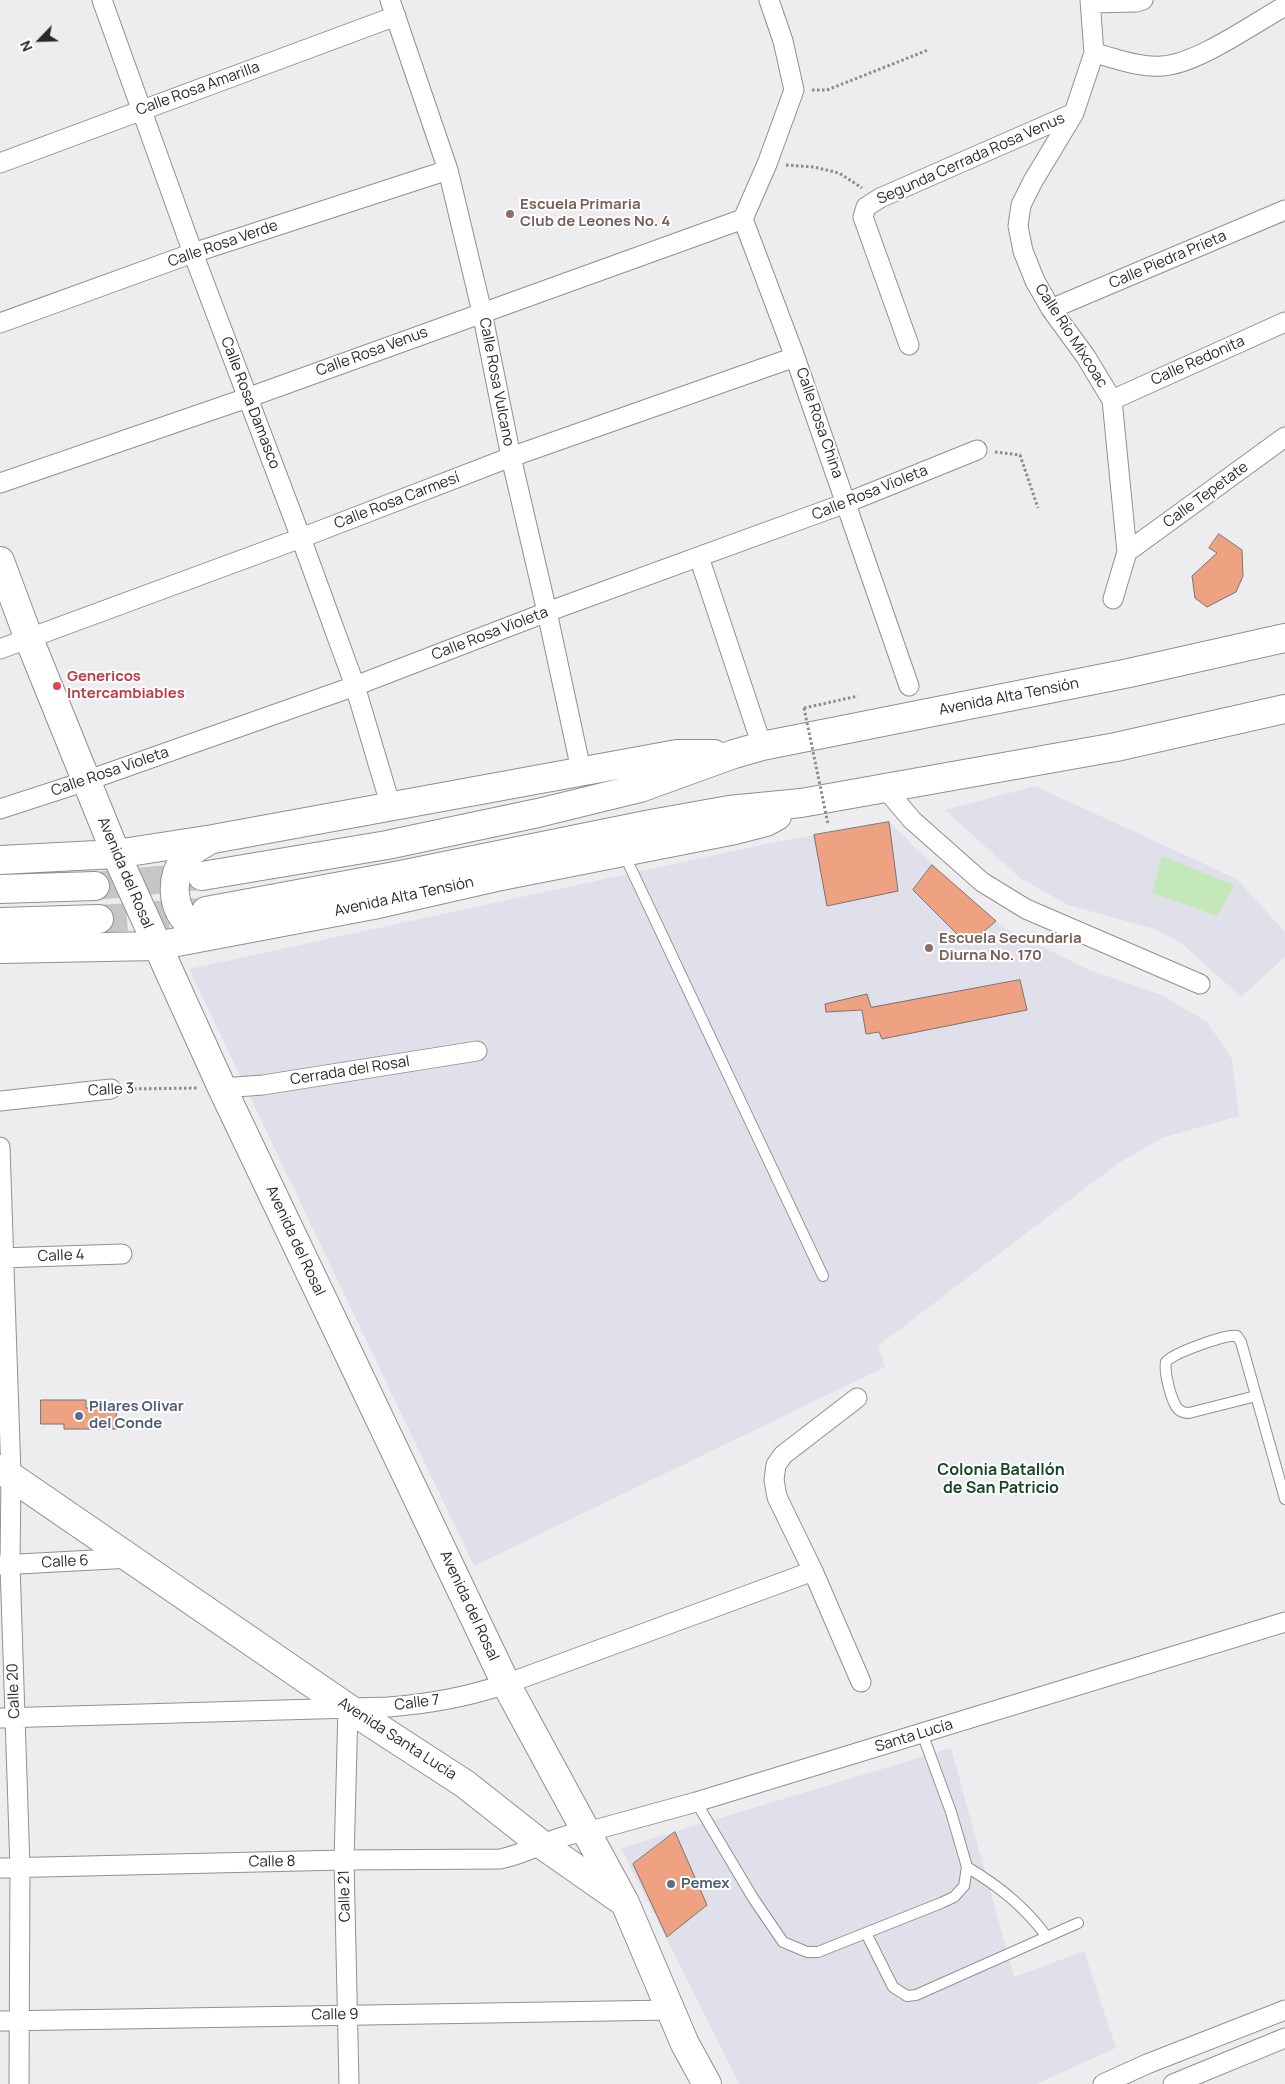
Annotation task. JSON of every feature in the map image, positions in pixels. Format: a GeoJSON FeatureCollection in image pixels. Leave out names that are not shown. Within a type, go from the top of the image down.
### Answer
{"type":"FeatureCollection","features":[{"type":"Feature","properties":{"kind":"street","name":"Calle Rosa Damasco"},"geometry":{"type":"LineString","coordinates":[[102,0],[193,253],[355,686],[391,807]]}},
{"type":"Feature","properties":{"kind":"street"},"geometry":{"type":"LineString","coordinates":[[743,219],[767,164],[794,90],[783,41],[769,0]]}},
{"type":"Feature","properties":{"kind":"street"},"geometry":{"type":"LineString","coordinates":[[1091,2],[1136,2],[1143,0]]}},
{"type":"Feature","properties":{"kind":"street","name":"Calle Río Mixcoac"},"geometry":{"type":"LineString","coordinates":[[1091,2],[1094,53],[1074,113],[1032,181],[1021,205],[1018,226],[1023,251],[1035,281],[1051,310],[1086,357],[1112,400],[1127,552],[1113,599]]}},
{"type":"Feature","properties":{"kind":"street"},"geometry":{"type":"LineString","coordinates":[[1094,53],[1140,64],[1161,66],[1180,63],[1200,55],[1285,6]]}},
{"type":"Feature","properties":{"kind":"street","name":"Calle Rosa Amarilla"},"geometry":{"type":"LineString","coordinates":[[0,162],[143,110],[393,8]]}},
{"type":"Feature","properties":{"kind":"street","name":"Calle Rosa Vulcano"},"geometry":{"type":"LineString","coordinates":[[393,8],[448,170],[482,312],[511,457],[581,770]]}},
{"type":"Feature","properties":{"kind":"street","name":"Segunda Cerrada Rosa Venus"},"geometry":{"type":"LineString","coordinates":[[909,345],[863,217],[866,207],[880,198],[1074,113]]}},
{"type":"Feature","properties":{"kind":"street","name":"Calle Rosa Verde"},"geometry":{"type":"LineString","coordinates":[[0,323],[193,253],[448,170]]}},
{"type":"Feature","properties":{"kind":"street","name":"Calle Piedra Prieta"},"geometry":{"type":"LineString","coordinates":[[1051,310],[1285,210]]}},
{"type":"Feature","properties":{"kind":"street","name":"Calle Rosa Venus"},"geometry":{"type":"LineString","coordinates":[[0,483],[247,398],[743,219]]}},
{"type":"Feature","properties":{"kind":"street","name":"Calle Rosa China"},"geometry":{"type":"LineString","coordinates":[[743,219],[795,356],[908,686]]}},
{"type":"Feature","properties":{"kind":"street","name":"Calle Redonita"},"geometry":{"type":"LineString","coordinates":[[1112,400],[1285,322]]}},
{"type":"Feature","properties":{"kind":"street","name":"Calle Rosa Carmesí"},"geometry":{"type":"LineString","coordinates":[[0,649],[301,538],[511,457],[795,356]]}},
{"type":"Feature","properties":{"kind":"street","name":"Calle Tepetate"},"geometry":{"type":"LineString","coordinates":[[1127,552],[1285,437]]}},
{"type":"Feature","properties":{"kind":"street","name":"Calle Rosa Violeta"},"geometry":{"type":"LineString","coordinates":[[0,809],[86,782],[355,686],[547,612],[846,503],[977,450]]}},
{"type":"Feature","properties":{"kind":"street"},"geometry":{"type":"LineString","coordinates":[[699,557],[762,746]]}},
{"type":"Feature","properties":{"kind":"street","name":"Avenida del Rosal"},"geometry":{"type":"LineString","coordinates":[[0,561],[28,639],[116,854],[156,946],[222,1088],[506,1684],[625,1903]]}},
{"type":"Feature","properties":{"kind":"street","name":"Avenida Alta Tensión"},"geometry":{"type":"LineString","coordinates":[[202,876],[387,845],[538,814],[640,788],[734,754],[762,746],[1120,675],[1285,638]]}},
{"type":"Feature","properties":{"kind":"street","name":"Avenida Alta Tensión"},"geometry":{"type":"LineString","coordinates":[[0,949],[156,946],[209,923],[395,876],[729,810],[800,803],[1116,747],[1285,709]]}},
{"type":"Feature","properties":{"kind":"street","name":"Avenida Alta Tensión"},"geometry":{"type":"LineString","coordinates":[[0,860],[116,854],[213,839],[676,754],[734,754]]}},
{"type":"Feature","properties":{"kind":"street"},"geometry":{"type":"LineString","coordinates":[[884,787],[912,820],[982,882],[1026,909],[1200,984]]}},
{"type":"Feature","properties":{"kind":"street","name":"Avenida Alta Tensión"},"geometry":{"type":"LineString","coordinates":[[209,923],[373,905],[496,877],[766,822],[800,803]]}},
{"type":"Feature","properties":{"kind":"street"},"geometry":{"type":"LineString","coordinates":[[209,923],[199,931],[186,920],[177,905],[174,888],[177,872],[185,857],[198,846],[213,839]]}},
{"type":"Feature","properties":{"kind":"street"},"geometry":{"type":"LineString","coordinates":[[0,889],[95,886]]}},
{"type":"Feature","properties":{"kind":"street"},"geometry":{"type":"LineString","coordinates":[[0,922],[99,919]]}},
{"type":"Feature","properties":{"kind":"street","name":"Cerrada del Rosal"},"geometry":{"type":"LineString","coordinates":[[222,1088],[263,1085],[477,1051]]}},
{"type":"Feature","properties":{"kind":"street","name":"Calle 3"},"geometry":{"type":"LineString","coordinates":[[0,1101],[111,1089]]}},
{"type":"Feature","properties":{"kind":"street","name":"Calle 20"},"geometry":{"type":"LineString","coordinates":[[0,1148],[8,1718],[20,1868],[19,2084]]}},
{"type":"Feature","properties":{"kind":"street","name":"Calle 4"},"geometry":{"type":"LineString","coordinates":[[2,1258],[122,1254]]}},
{"type":"Feature","properties":{"kind":"street"},"geometry":{"type":"LineString","coordinates":[[857,1398],[783,1455],[776,1465],[774,1480],[777,1497],[813,1572],[861,1682]]}},
{"type":"Feature","properties":{"kind":"street","name":"Avenida Santa Lucía"},"geometry":{"type":"LineString","coordinates":[[6,1472],[348,1708],[465,1784],[541,1844],[625,1903]]}},
{"type":"Feature","properties":{"kind":"street","name":"Calle 6"},"geometry":{"type":"LineString","coordinates":[[5,1565],[131,1558]]}},
{"type":"Feature","properties":{"kind":"street","name":"Calle 7"},"geometry":{"type":"LineString","coordinates":[[8,1718],[426,1704],[476,1694],[506,1684],[813,1572]]}},
{"type":"Feature","properties":{"kind":"street","name":"Santa Lucía"},"geometry":{"type":"LineString","coordinates":[[541,1844],[572,1833],[587,1832],[696,1802],[1285,1622]]}},
{"type":"Feature","properties":{"kind":"street","name":"Calle 21"},"geometry":{"type":"LineString","coordinates":[[348,1708],[344,1860],[348,2084]]}},
{"type":"Feature","properties":{"kind":"street","name":"Calle 8"},"geometry":{"type":"LineString","coordinates":[[0,1868],[344,1860],[500,1859],[514,1857],[541,1844]]}},
{"type":"Feature","properties":{"kind":"street"},"geometry":{"type":"LineString","coordinates":[[625,1903],[685,2044],[707,2084]]}},
{"type":"Feature","properties":{"kind":"street","name":"Calle 9"},"geometry":{"type":"LineString","coordinates":[[0,2021],[671,2010]]}},
{"type":"Feature","properties":{"kind":"street"},"geometry":{"type":"LineString","coordinates":[[1106,2084],[1147,2064],[1285,2010]]}},
{"type":"Feature","properties":{"kind":"street"},"geometry":{"type":"LineString","coordinates":[[1173,2084],[1285,2038]]}},
{"type":"Feature","properties":{"kind":"street"},"geometry":{"type":"LineString","coordinates":[[685,2044],[685,2084]]}},
{"type":"Feature","properties":{"kind":"lane"},"geometry":{"type":"LineString","coordinates":[[623,852],[823,1276]]}},
{"type":"Feature","properties":{"kind":"lane"},"geometry":{"type":"LineString","coordinates":[[1256,1396],[1183,1412],[1177,1408],[1174,1402],[1165,1372],[1166,1362],[1173,1356],[1199,1346],[1231,1335],[1237,1336],[1241,1342],[1285,1499]]}},
{"type":"Feature","properties":{"kind":"lane"},"geometry":{"type":"LineString","coordinates":[[696,1802],[753,1898],[783,1942],[807,1952],[818,1952],[954,1897],[964,1886],[967,1867],[951,1812],[922,1733]]}},
{"type":"Feature","properties":{"kind":"lane"},"geometry":{"type":"LineString","coordinates":[[967,1867],[1014,1899],[1031,1916],[1047,1937]]}},
{"type":"Feature","properties":{"kind":"lane"},"geometry":{"type":"LineString","coordinates":[[866,1932],[892,1987],[907,1996],[916,1995],[1078,1923]]}},
{"type":"Feature","properties":{"kind":"path"},"geometry":{"type":"LineString","coordinates":[[794,90],[827,90],[928,50]]}},
{"type":"Feature","properties":{"kind":"path"},"geometry":{"type":"LineString","coordinates":[[767,164],[814,167],[838,173],[880,198]]}},
{"type":"Feature","properties":{"kind":"path"},"geometry":{"type":"LineString","coordinates":[[977,450],[1020,455],[1038,508]]}},
{"type":"Feature","properties":{"kind":"path"},"geometry":{"type":"LineString","coordinates":[[828,824],[804,708],[858,696]]}},
{"type":"Feature","properties":{"kind":"path","name":"Calle 3"},"geometry":{"type":"LineString","coordinates":[[111,1089],[222,1088]]}},
{"type":"Feature","properties":{"kind":"shaded area"},"geometry":{"type":"Polygon","coordinates":[[[1035,786],[1237,879],[1285,932],[1285,957],[1241,997],[1181,943],[1154,929],[1068,905],[1020,878],[945,810],[1035,786]]]}},
{"type":"Feature","properties":{"kind":"shaded area"},"geometry":{"type":"Polygon","coordinates":[[[889,822],[942,873],[1004,928],[1087,969],[1162,995],[1207,1022],[1232,1059],[1239,1116],[1162,1138],[1117,1164],[878,1346],[885,1367],[474,1566],[189,969],[775,842],[889,822]]]}},
{"type":"Feature","properties":{"kind":"shaded area"},"geometry":{"type":"Polygon","coordinates":[[[951,1748],[1014,1977],[1084,1951],[1116,2048],[1036,2084],[739,2084],[621,1848],[951,1748]]]}},
{"type":"Feature","properties":{"kind":"green space"},"geometry":{"type":"Polygon","coordinates":[[[1162,856],[1235,885],[1217,916],[1152,893],[1162,856]]]}},
{"type":"Feature","properties":{"kind":"building"},"geometry":{"type":"Polygon","coordinates":[[[1219,534],[1242,550],[1243,576],[1236,592],[1207,607],[1195,598],[1192,576],[1217,553],[1209,548],[1219,534]]]}},
{"type":"Feature","properties":{"kind":"building"},"geometry":{"type":"Polygon","coordinates":[[[889,822],[898,891],[827,906],[814,835],[889,822]]]}},
{"type":"Feature","properties":{"kind":"building"},"geometry":{"type":"Polygon","coordinates":[[[932,865],[996,921],[968,945],[913,890],[932,865]]]}},
{"type":"Feature","properties":{"kind":"building"},"geometry":{"type":"Polygon","coordinates":[[[1020,980],[1027,1010],[882,1039],[879,1032],[866,1034],[862,1010],[826,1012],[825,1004],[867,994],[871,1007],[1020,980]]]}},
{"type":"Feature","properties":{"kind":"building","name":"Pilares Olivar del Conde"},"geometry":{"type":"Polygon","coordinates":[[[41,1400],[86,1400],[86,1408],[116,1408],[117,1429],[64,1429],[64,1424],[41,1424],[41,1400]]]}},
{"type":"Feature","properties":{"kind":"building","name":"Pemex"},"geometry":{"type":"Polygon","coordinates":[[[675,1832],[707,1905],[667,1937],[633,1864],[675,1832]]]}},
{"type":"Feature","properties":{"kind":"tunnel"},"geometry":{"type":"LineString","coordinates":[[95,886],[200,876]]}},
{"type":"Feature","properties":{"kind":"tunnel"},"geometry":{"type":"LineString","coordinates":[[99,919],[202,912]]}},
{"type":"Feature","properties":{"kind":"place","name":"Escuela Primaria Club de Leones No. 4"},"geometry":{"type":"Point","coordinates":[510,214]}},
{"type":"Feature","properties":{"kind":"place","name":"Genericos Intercambiables"},"geometry":{"type":"Point","coordinates":[57,686]}},
{"type":"Feature","properties":{"kind":"place","name":"Escuela Secundaria Diurna No. 170"},"geometry":{"type":"Point","coordinates":[929,948]}},
{"type":"Feature","properties":{"kind":"place","name":"Pilares Olivar del Conde"},"geometry":{"type":"Point","coordinates":[79,1416]}},
{"type":"Feature","properties":{"kind":"place","name":"Pemex"},"geometry":{"type":"Point","coordinates":[671,1884]}},
{"type":"Feature","properties":{"kind":"district","name":"Colonia Batallón de San Patricio"},"geometry":{"type":"Point","coordinates":[1001,1480]}}]}
